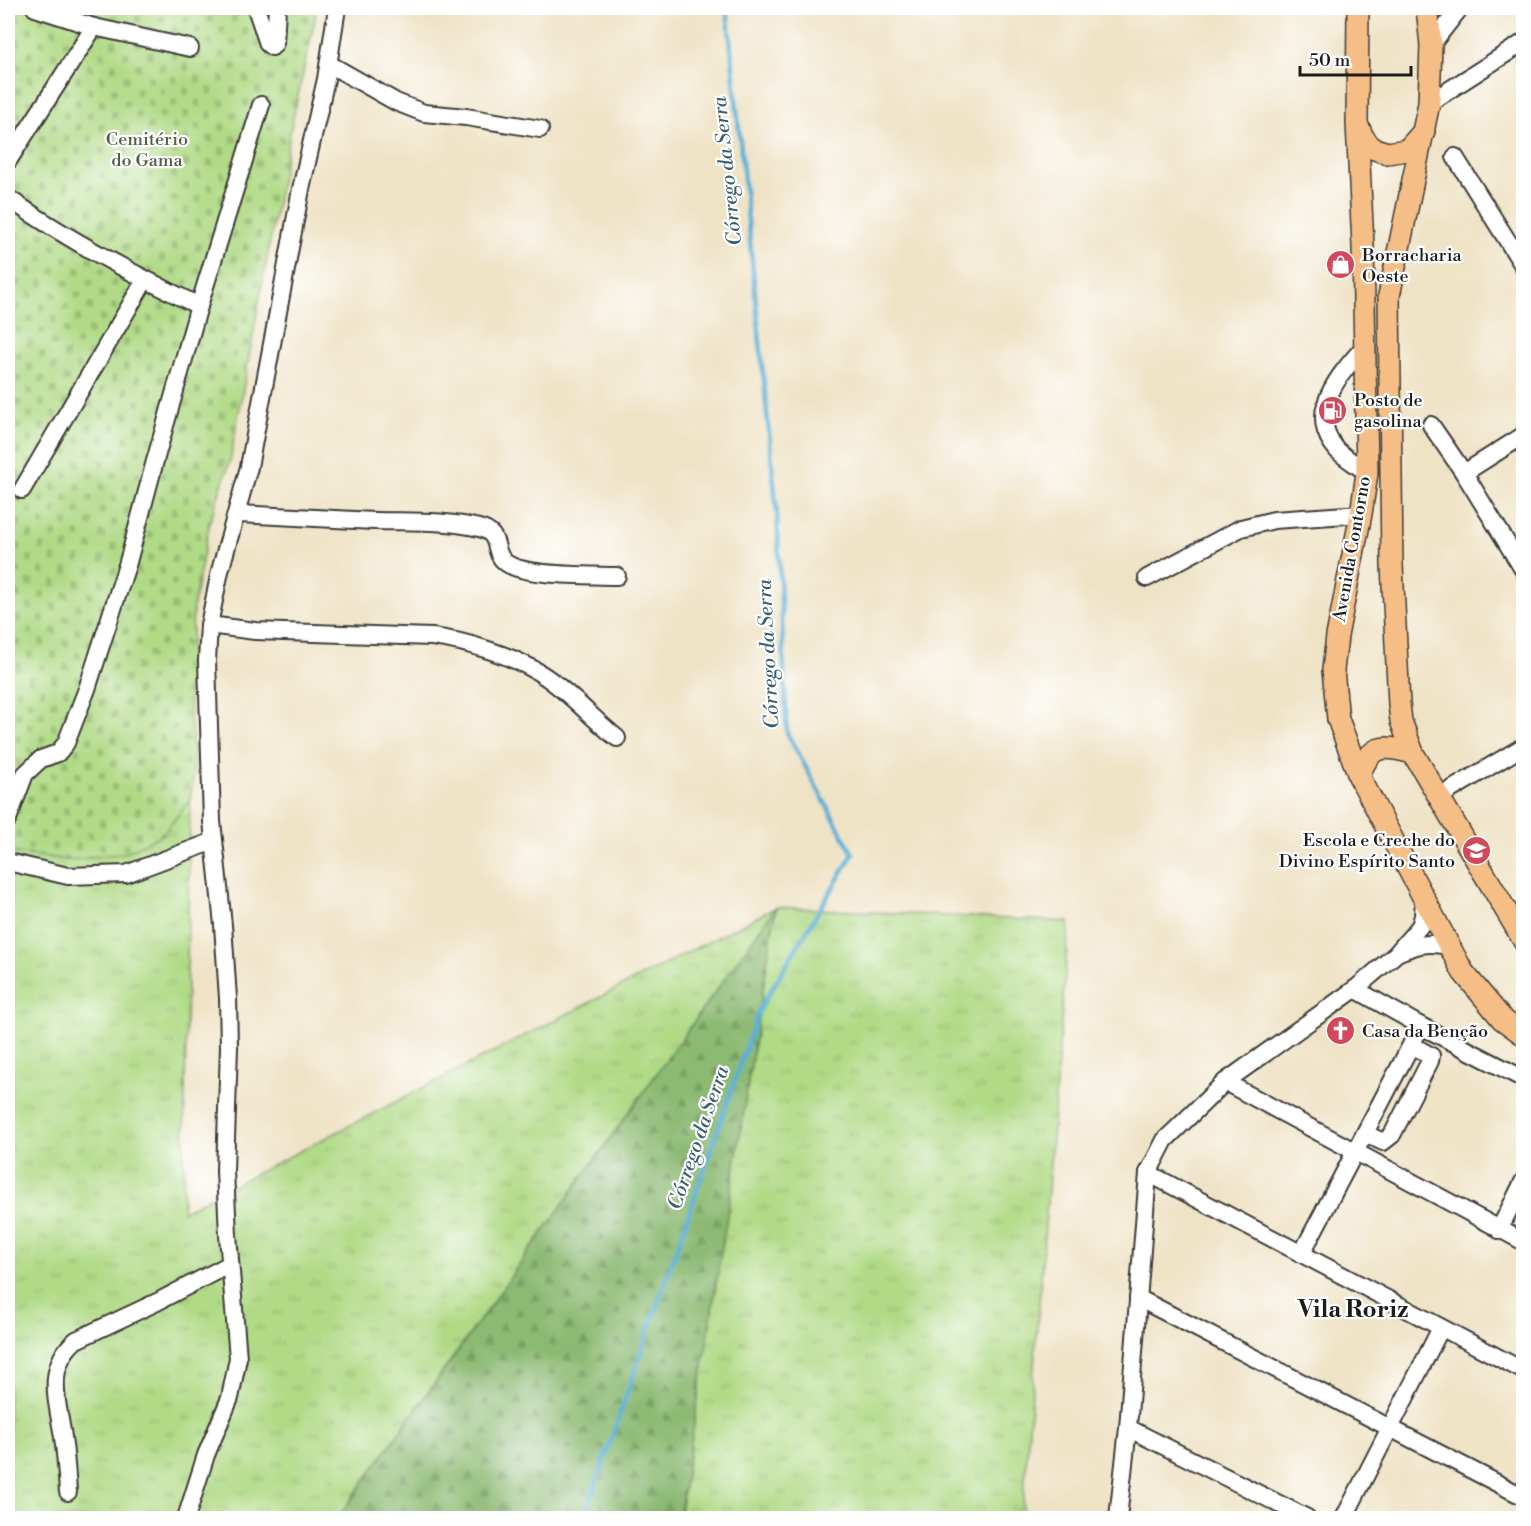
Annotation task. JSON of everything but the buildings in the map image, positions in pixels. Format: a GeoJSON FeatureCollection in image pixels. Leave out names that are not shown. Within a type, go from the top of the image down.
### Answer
{"type":"FeatureCollection","features":[{"type":"Feature","properties":{"kind":"main road","name":"Avenida Contorno"},"geometry":{"type":"LineString","coordinates":[[1358,8],[1357,123],[1363,245],[1367,478],[1337,636],[1333,670],[1338,719],[1359,776],[1462,972],[1502,1019],[1524,1035]]}},
{"type":"Feature","properties":{"kind":"main road","name":"Avenida Contorno"},"geometry":{"type":"LineString","coordinates":[[1427,8],[1431,45],[1429,103],[1389,296],[1392,565],[1399,704],[1401,721],[1413,753],[1464,843],[1524,941]]}},
{"type":"Feature","properties":{"kind":"main road"},"geometry":{"type":"LineString","coordinates":[[1357,123],[1362,137],[1372,148],[1387,153],[1407,150],[1425,131]]}},
{"type":"Feature","properties":{"kind":"main road"},"geometry":{"type":"LineString","coordinates":[[1364,341],[1391,364]]}},
{"type":"Feature","properties":{"kind":"main road"},"geometry":{"type":"LineString","coordinates":[[1367,478],[1392,513]]}},
{"type":"Feature","properties":{"kind":"main road"},"geometry":{"type":"LineString","coordinates":[[1359,776],[1367,758],[1376,748],[1384,747],[1413,753]]}},
{"type":"Feature","properties":{"kind":"street"},"geometry":{"type":"LineString","coordinates":[[35,8],[94,27],[190,48]]}},
{"type":"Feature","properties":{"kind":"street"},"geometry":{"type":"LineString","coordinates":[[256,8],[268,44],[272,47],[275,44],[277,8]]}},
{"type":"Feature","properties":{"kind":"street"},"geometry":{"type":"LineString","coordinates":[[186,1518],[206,1455],[230,1398],[236,1372],[238,1341],[230,1264],[225,1171],[229,1047],[228,998],[214,841],[207,661],[209,625],[220,571],[238,514],[263,400],[301,189],[329,64],[337,8]]}},
{"type":"Feature","properties":{"kind":"street"},"geometry":{"type":"LineString","coordinates":[[1431,45],[1460,8]]}},
{"type":"Feature","properties":{"kind":"street"},"geometry":{"type":"LineString","coordinates":[[8,161],[94,27]]}},
{"type":"Feature","properties":{"kind":"street"},"geometry":{"type":"LineString","coordinates":[[1429,103],[1524,42]]}},
{"type":"Feature","properties":{"kind":"street"},"geometry":{"type":"LineString","coordinates":[[329,64],[396,102],[424,113],[540,129]]}},
{"type":"Feature","properties":{"kind":"street"},"geometry":{"type":"LineString","coordinates":[[8,815],[25,774],[41,759],[58,753],[66,743],[87,689],[128,562],[199,306],[261,105]]}},
{"type":"Feature","properties":{"kind":"street"},"geometry":{"type":"LineString","coordinates":[[1455,157],[1524,267]]}},
{"type":"Feature","properties":{"kind":"street"},"geometry":{"type":"LineString","coordinates":[[8,198],[90,250],[199,306]]}},
{"type":"Feature","properties":{"kind":"street"},"geometry":{"type":"LineString","coordinates":[[22,490],[145,280]]}},
{"type":"Feature","properties":{"kind":"street"},"geometry":{"type":"LineString","coordinates":[[1364,341],[1340,373],[1327,397],[1324,419],[1328,435],[1337,450],[1367,478]]}},
{"type":"Feature","properties":{"kind":"street"},"geometry":{"type":"LineString","coordinates":[[1431,425],[1464,473],[1524,571]]}},
{"type":"Feature","properties":{"kind":"street"},"geometry":{"type":"LineString","coordinates":[[1464,473],[1524,435]]}},
{"type":"Feature","properties":{"kind":"street"},"geometry":{"type":"LineString","coordinates":[[238,514],[439,523],[481,528],[493,537],[502,560],[506,564],[549,573],[617,576]]}},
{"type":"Feature","properties":{"kind":"street"},"geometry":{"type":"LineString","coordinates":[[1147,578],[1241,528],[1274,520],[1361,514]]}},
{"type":"Feature","properties":{"kind":"street"},"geometry":{"type":"LineString","coordinates":[[209,625],[255,631],[432,637],[461,642],[534,669],[548,678],[617,738]]}},
{"type":"Feature","properties":{"kind":"street"},"geometry":{"type":"LineString","coordinates":[[1439,796],[1524,746]]}},
{"type":"Feature","properties":{"kind":"street"},"geometry":{"type":"LineString","coordinates":[[8,862],[68,876],[126,874],[214,841]]}},
{"type":"Feature","properties":{"kind":"street"},"geometry":{"type":"LineString","coordinates":[[1118,1518],[1128,1428],[1148,1173],[1165,1140],[1225,1082],[1355,989],[1396,954],[1420,926],[1424,899]]}},
{"type":"Feature","properties":{"kind":"street"},"geometry":{"type":"LineString","coordinates":[[1396,954],[1420,944],[1448,946]]}},
{"type":"Feature","properties":{"kind":"street"},"geometry":{"type":"LineString","coordinates":[[1355,989],[1524,1079]]}},
{"type":"Feature","properties":{"kind":"street"},"geometry":{"type":"LineString","coordinates":[[1302,1253],[1421,1026]]}},
{"type":"Feature","properties":{"kind":"street"},"geometry":{"type":"LineString","coordinates":[[1366,1134],[1383,1142],[1392,1135],[1430,1061],[1431,1056],[1412,1044]]}},
{"type":"Feature","properties":{"kind":"street"},"geometry":{"type":"LineString","coordinates":[[1225,1082],[1524,1242]]}},
{"type":"Feature","properties":{"kind":"street"},"geometry":{"type":"LineString","coordinates":[[1148,1173],[1524,1371]]}},
{"type":"Feature","properties":{"kind":"street"},"geometry":{"type":"LineString","coordinates":[[1499,1230],[1524,1180]]}},
{"type":"Feature","properties":{"kind":"street"},"geometry":{"type":"LineString","coordinates":[[68,1492],[55,1384],[58,1365],[66,1348],[76,1340],[230,1264]]}},
{"type":"Feature","properties":{"kind":"street"},"geometry":{"type":"LineString","coordinates":[[1138,1298],[1524,1497]]}},
{"type":"Feature","properties":{"kind":"street"},"geometry":{"type":"LineString","coordinates":[[1344,1518],[1441,1328]]}},
{"type":"Feature","properties":{"kind":"street"},"geometry":{"type":"LineString","coordinates":[[1128,1428],[1307,1518]]}},
{"type":"Feature","properties":{"kind":"green space","name":"Cemitério do Gama"},"geometry":{"type":"Polygon","coordinates":[[[8,8],[316,8],[291,127],[230,461],[210,521],[193,607],[189,700],[194,769],[190,800],[163,834],[126,853],[70,860],[8,852],[8,8]]]}},
{"type":"Feature","properties":{"kind":"green space"},"geometry":{"type":"Polygon","coordinates":[[[190,800],[183,1211],[776,907],[1069,922],[1022,1518],[679,1518],[775,909],[338,1518],[8,1518],[8,852],[70,860],[163,834],[190,800]]]}},
{"type":"Feature","properties":{"kind":"green space"},"geometry":{"type":"Polygon","coordinates":[[[776,907],[679,1518],[338,1518],[776,907]]]}},
{"type":"Feature","properties":{"kind":"waterway","name":"Córrego da Serra"},"geometry":{"type":"LineString","coordinates":[[584,1518],[759,1010],[853,854],[787,733],[777,514],[727,8]]}},
{"type":"Feature","properties":{"kind":"place","name":"Borracharia Oeste"},"geometry":{"type":"Point","coordinates":[1341,265]}},
{"type":"Feature","properties":{"kind":"place","name":"Posto de gasolina"},"geometry":{"type":"Point","coordinates":[1333,410]}},
{"type":"Feature","properties":{"kind":"place","name":"Escola e Creche do Divino Espírito Santo"},"geometry":{"type":"Point","coordinates":[1476,850]}},
{"type":"Feature","properties":{"kind":"place","name":"Casa da Benção"},"geometry":{"type":"Point","coordinates":[1341,1031]}},
{"type":"Feature","properties":{"kind":"district","name":"Vila Roriz"},"geometry":{"type":"Point","coordinates":[1353,1310]}}]}
